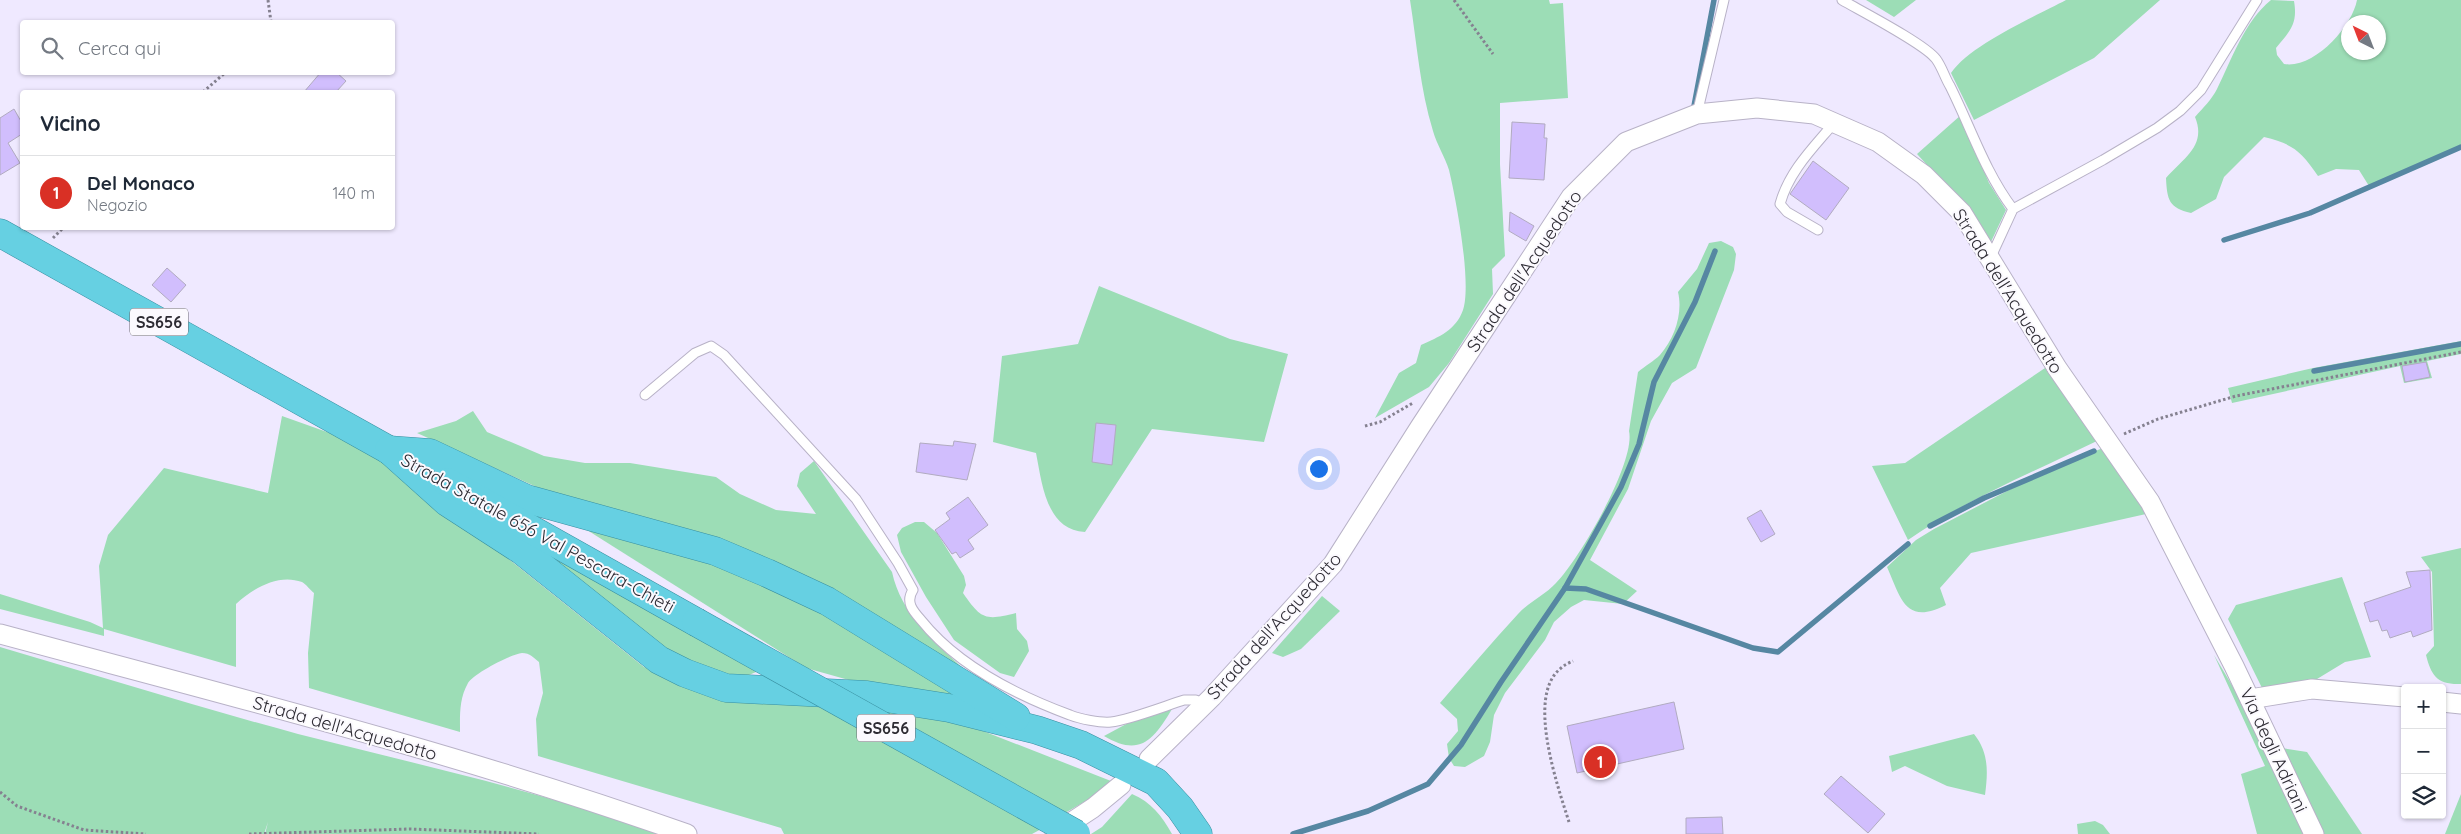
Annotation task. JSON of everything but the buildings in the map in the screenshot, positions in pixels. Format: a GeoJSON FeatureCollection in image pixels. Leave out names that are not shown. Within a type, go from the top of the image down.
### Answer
{"type":"FeatureCollection","features":[{"type":"Feature","properties":{"kind":"highway","name":"Strada Statale 656 Val Pescara-Chieti"},"geometry":{"type":"LineString","coordinates":[[0,233],[1076,834]]}},
{"type":"Feature","properties":{"kind":"highway"},"geometry":{"type":"LineString","coordinates":[[389,450],[430,453],[526,499],[715,551],[774,576],[827,601],[1037,730]]}},
{"type":"Feature","properties":{"kind":"highway"},"geometry":{"type":"LineString","coordinates":[[389,450],[447,502],[521,550],[659,660],[685,673],[726,688],[867,695],[949,708],[1037,730],[1081,745],[1156,782],[1180,808],[1198,834]]}},
{"type":"Feature","properties":{"kind":"street","name":"Strada dell'Acquedotto"},"geometry":{"type":"LineString","coordinates":[[1149,759],[1205,704],[1333,564],[1571,197],[1626,142],[1697,114],[1758,108],[1814,114],[1878,142],[1924,175],[1962,212],[2057,368],[2150,502],[2234,666]]}},
{"type":"Feature","properties":{"kind":"street","name":"Strada dell'Acquedotto"},"geometry":{"type":"LineString","coordinates":[[0,634],[302,715],[592,800],[687,834]]}},
{"type":"Feature","properties":{"kind":"street","name":"Via degli Adriani"},"geometry":{"type":"LineString","coordinates":[[2234,666],[2314,834]]}},
{"type":"Feature","properties":{"kind":"street"},"geometry":{"type":"LineString","coordinates":[[2250,699],[2312,689],[2401,696]]}},
{"type":"Feature","properties":{"kind":"street"},"geometry":{"type":"LineString","coordinates":[[2446,702],[2461,704]]}},
{"type":"Feature","properties":{"kind":"street"},"geometry":{"type":"LineString","coordinates":[[1054,834],[1093,808],[1120,785]]}},
{"type":"Feature","properties":{"kind":"lane"},"geometry":{"type":"LineString","coordinates":[[1697,114],[1724,0]]}},
{"type":"Feature","properties":{"kind":"lane"},"geometry":{"type":"LineString","coordinates":[[1842,0],[1935,58],[1964,114],[1999,192],[2013,209]]}},
{"type":"Feature","properties":{"kind":"lane"},"geometry":{"type":"LineString","coordinates":[[1990,260],[2013,209],[2157,128],[2201,90],[2257,0]]}},
{"type":"Feature","properties":{"kind":"lane"},"geometry":{"type":"LineString","coordinates":[[1818,230],[1787,212],[1780,204],[1784,189],[1797,167],[1834,123]]}},
{"type":"Feature","properties":{"kind":"lane"},"geometry":{"type":"LineString","coordinates":[[645,395],[695,352],[711,346],[724,355],[856,499],[898,563],[913,590],[910,595],[911,608],[933,635],[969,664],[1012,688],[1072,716],[1111,722],[1184,700],[1196,700],[1205,704]]}},
{"type":"Feature","properties":{"kind":"path"},"geometry":{"type":"LineString","coordinates":[[268,0],[272,20]]}},
{"type":"Feature","properties":{"kind":"path"},"geometry":{"type":"LineString","coordinates":[[1454,0],[1493,54]]}},
{"type":"Feature","properties":{"kind":"path"},"geometry":{"type":"LineString","coordinates":[[205,90],[223,75]]}},
{"type":"Feature","properties":{"kind":"path"},"geometry":{"type":"LineString","coordinates":[[2108,442],[2158,419],[2236,396],[2461,352]]}},
{"type":"Feature","properties":{"kind":"path"},"geometry":{"type":"LineString","coordinates":[[1365,426],[1380,422],[1425,395],[1439,398]]}},
{"type":"Feature","properties":{"kind":"path"},"geometry":{"type":"LineString","coordinates":[[1568,822],[1546,738],[1545,713],[1547,692],[1552,680],[1559,669],[1573,661]]}},
{"type":"Feature","properties":{"kind":"path"},"geometry":{"type":"LineString","coordinates":[[0,792],[17,806],[84,830],[146,834]]}},
{"type":"Feature","properties":{"kind":"path"},"geometry":{"type":"LineString","coordinates":[[250,834],[410,829],[539,834]]}},
{"type":"Feature","properties":{"kind":"green space"},"geometry":{"type":"Polygon","coordinates":[[[1410,0],[1549,0],[1550,4],[1563,3],[1568,98],[1500,103],[1500,164],[1505,256],[1492,269],[1493,294],[1449,363],[1429,387],[1375,418],[1399,373],[1416,363],[1421,345],[1440,336],[1456,323],[1463,310],[1465,297],[1466,281],[1462,241],[1455,200],[1449,170],[1435,136],[1425,99],[1410,0]]]}},
{"type":"Feature","properties":{"kind":"green space"},"geometry":{"type":"Polygon","coordinates":[[[1866,0],[1916,0],[1894,17],[1866,0]]]}},
{"type":"Feature","properties":{"kind":"green space"},"geometry":{"type":"Polygon","coordinates":[[[2066,0],[2160,0],[2094,58],[1974,120],[1951,73],[1972,52],[1987,42],[2066,0]]]}},
{"type":"Feature","properties":{"kind":"green space"},"geometry":{"type":"Polygon","coordinates":[[[2271,0],[2294,1],[2295,16],[2292,27],[2276,48],[2277,55],[2284,64],[2296,64],[2307,60],[2330,44],[2341,32],[2341,60],[2386,60],[2386,15],[2352,15],[2357,0],[2461,0],[2461,146],[2369,186],[2359,170],[2336,169],[2318,176],[2296,150],[2264,137],[2224,177],[2216,199],[2191,213],[2178,209],[2171,202],[2167,192],[2166,178],[2186,158],[2196,144],[2198,127],[2195,117],[2215,93],[2253,19],[2271,0]]]}},
{"type":"Feature","properties":{"kind":"green space"},"geometry":{"type":"Polygon","coordinates":[[[1961,115],[1989,183],[2006,210],[1989,246],[1953,193],[1917,154],[1961,115]]]}},
{"type":"Feature","properties":{"kind":"green space"},"geometry":{"type":"Polygon","coordinates":[[[1721,241],[1733,247],[1736,254],[1734,270],[1696,368],[1672,383],[1651,421],[1628,489],[1590,560],[1637,591],[1623,604],[1584,600],[1571,607],[1554,622],[1545,640],[1505,693],[1494,715],[1490,742],[1484,756],[1465,767],[1454,766],[1449,758],[1447,744],[1458,731],[1457,719],[1440,703],[1518,614],[1556,583],[1591,533],[1604,510],[1624,465],[1629,445],[1629,431],[1638,372],[1658,357],[1670,341],[1678,317],[1678,292],[1697,269],[1709,243],[1721,241]]]}},
{"type":"Feature","properties":{"kind":"green space"},"geometry":{"type":"Polygon","coordinates":[[[1099,286],[1230,339],[1288,354],[1264,442],[1152,429],[1085,532],[1072,529],[1062,523],[1054,514],[1044,491],[1036,453],[993,442],[1002,356],[1078,344],[1099,286]]]}},
{"type":"Feature","properties":{"kind":"green space"},"geometry":{"type":"Polygon","coordinates":[[[2461,341],[2461,354],[2427,361],[2432,378],[2404,383],[2400,366],[2232,403],[2228,388],[2313,368],[2461,341]]]}},
{"type":"Feature","properties":{"kind":"green space"},"geometry":{"type":"Polygon","coordinates":[[[2048,366],[2099,440],[1978,498],[1908,540],[1872,466],[1905,463],[2048,366]]]}},
{"type":"Feature","properties":{"kind":"green space"},"geometry":{"type":"Polygon","coordinates":[[[473,411],[487,432],[544,456],[585,463],[630,463],[716,477],[740,494],[776,510],[816,514],[797,486],[800,473],[814,461],[892,572],[896,587],[911,614],[930,638],[964,669],[541,489],[417,433],[456,421],[473,411]]]}},
{"type":"Feature","properties":{"kind":"green space"},"geometry":{"type":"Polygon","coordinates":[[[282,416],[341,437],[396,469],[644,667],[725,700],[806,696],[1045,827],[1032,834],[784,834],[781,828],[538,756],[536,719],[543,693],[539,662],[525,653],[517,654],[493,665],[471,679],[465,689],[462,701],[460,732],[309,688],[308,653],[314,593],[304,583],[293,580],[275,581],[266,584],[236,604],[236,667],[104,629],[104,636],[0,609],[0,594],[90,622],[103,628],[99,566],[108,535],[164,468],[268,493],[282,416]]]}},
{"type":"Feature","properties":{"kind":"green space"},"geometry":{"type":"Polygon","coordinates":[[[2105,447],[2146,514],[1971,553],[1940,588],[1946,605],[1932,611],[1921,612],[1906,606],[1896,589],[1887,567],[1916,540],[2034,477],[2105,447]]]}},
{"type":"Feature","properties":{"kind":"green space"},"geometry":{"type":"Polygon","coordinates":[[[915,522],[924,522],[937,533],[964,576],[966,585],[963,593],[980,613],[985,616],[997,617],[1016,613],[1017,629],[1027,641],[1029,651],[1014,677],[1000,673],[954,640],[926,597],[901,552],[897,535],[902,528],[915,522]]]}},
{"type":"Feature","properties":{"kind":"green space"},"geometry":{"type":"Polygon","coordinates":[[[587,530],[635,537],[772,583],[989,709],[895,693],[806,668],[587,530]]]}},
{"type":"Feature","properties":{"kind":"green space"},"geometry":{"type":"Polygon","coordinates":[[[2461,548],[2461,684],[2453,684],[2441,681],[2436,677],[2430,668],[2426,655],[2434,646],[2432,572],[2421,557],[2461,548]]]}},
{"type":"Feature","properties":{"kind":"green space"},"geometry":{"type":"Polygon","coordinates":[[[553,552],[761,670],[744,677],[719,676],[658,647],[547,556],[553,552]]]}},
{"type":"Feature","properties":{"kind":"green space"},"geometry":{"type":"Polygon","coordinates":[[[2342,577],[2371,657],[2345,662],[2317,679],[2263,690],[2228,619],[2236,605],[2342,577]]]}},
{"type":"Feature","properties":{"kind":"green space"},"geometry":{"type":"Polygon","coordinates":[[[1322,596],[1340,611],[1301,649],[1283,657],[1272,653],[1322,596]]]}},
{"type":"Feature","properties":{"kind":"green space"},"geometry":{"type":"Polygon","coordinates":[[[0,647],[261,724],[525,792],[659,834],[265,834],[268,822],[264,834],[0,834],[0,647]]]}},
{"type":"Feature","properties":{"kind":"green space"},"geometry":{"type":"Polygon","coordinates":[[[2214,655],[2252,719],[2306,834],[2257,834],[2241,774],[2265,766],[2214,655]]]}},
{"type":"Feature","properties":{"kind":"green space"},"geometry":{"type":"Polygon","coordinates":[[[863,698],[978,729],[1111,781],[1096,795],[1065,813],[865,703],[863,698]]]}},
{"type":"Feature","properties":{"kind":"green space"},"geometry":{"type":"Polygon","coordinates":[[[1172,709],[1158,730],[1144,742],[1136,745],[1127,745],[1104,736],[1143,715],[1172,709]]]}},
{"type":"Feature","properties":{"kind":"green space"},"geometry":{"type":"Polygon","coordinates":[[[1974,734],[1985,756],[1987,778],[1985,795],[1947,786],[1905,766],[1892,772],[1889,756],[1974,734]]]}},
{"type":"Feature","properties":{"kind":"green space"},"geometry":{"type":"Polygon","coordinates":[[[2282,748],[2307,752],[2362,834],[2322,834],[2282,748]]]}},
{"type":"Feature","properties":{"kind":"green space"},"geometry":{"type":"Polygon","coordinates":[[[1132,794],[1145,801],[1155,810],[1172,834],[1091,834],[1102,827],[1132,794]]]}},
{"type":"Feature","properties":{"kind":"green space"},"geometry":{"type":"Polygon","coordinates":[[[2461,794],[2461,834],[2445,834],[2461,794]]]}},
{"type":"Feature","properties":{"kind":"green space"},"geometry":{"type":"Polygon","coordinates":[[[2095,821],[2103,825],[2110,834],[2078,834],[2077,824],[2095,821]]]}},
{"type":"Feature","properties":{"kind":"waterway"},"geometry":{"type":"LineString","coordinates":[[1694,106],[1714,0]]}},
{"type":"Feature","properties":{"kind":"waterway"},"geometry":{"type":"LineString","coordinates":[[2224,240],[2310,213],[2461,147]]}},
{"type":"Feature","properties":{"kind":"waterway"},"geometry":{"type":"LineString","coordinates":[[1293,834],[1368,811],[1428,784],[1461,745],[1565,588],[1621,487],[1639,444],[1654,382],[1695,302],[1715,251]]}},
{"type":"Feature","properties":{"kind":"waterway"},"geometry":{"type":"LineString","coordinates":[[2314,371],[2461,344]]}},
{"type":"Feature","properties":{"kind":"waterway"},"geometry":{"type":"LineString","coordinates":[[1930,526],[1984,498],[2094,451]]}},
{"type":"Feature","properties":{"kind":"waterway"},"geometry":{"type":"LineString","coordinates":[[1565,588],[1586,589],[1753,648],[1778,652],[1908,544]]}},
{"type":"Feature","properties":{"kind":"place","name":"Del Monaco"},"geometry":{"type":"Point","coordinates":[1600,762]}}]}
